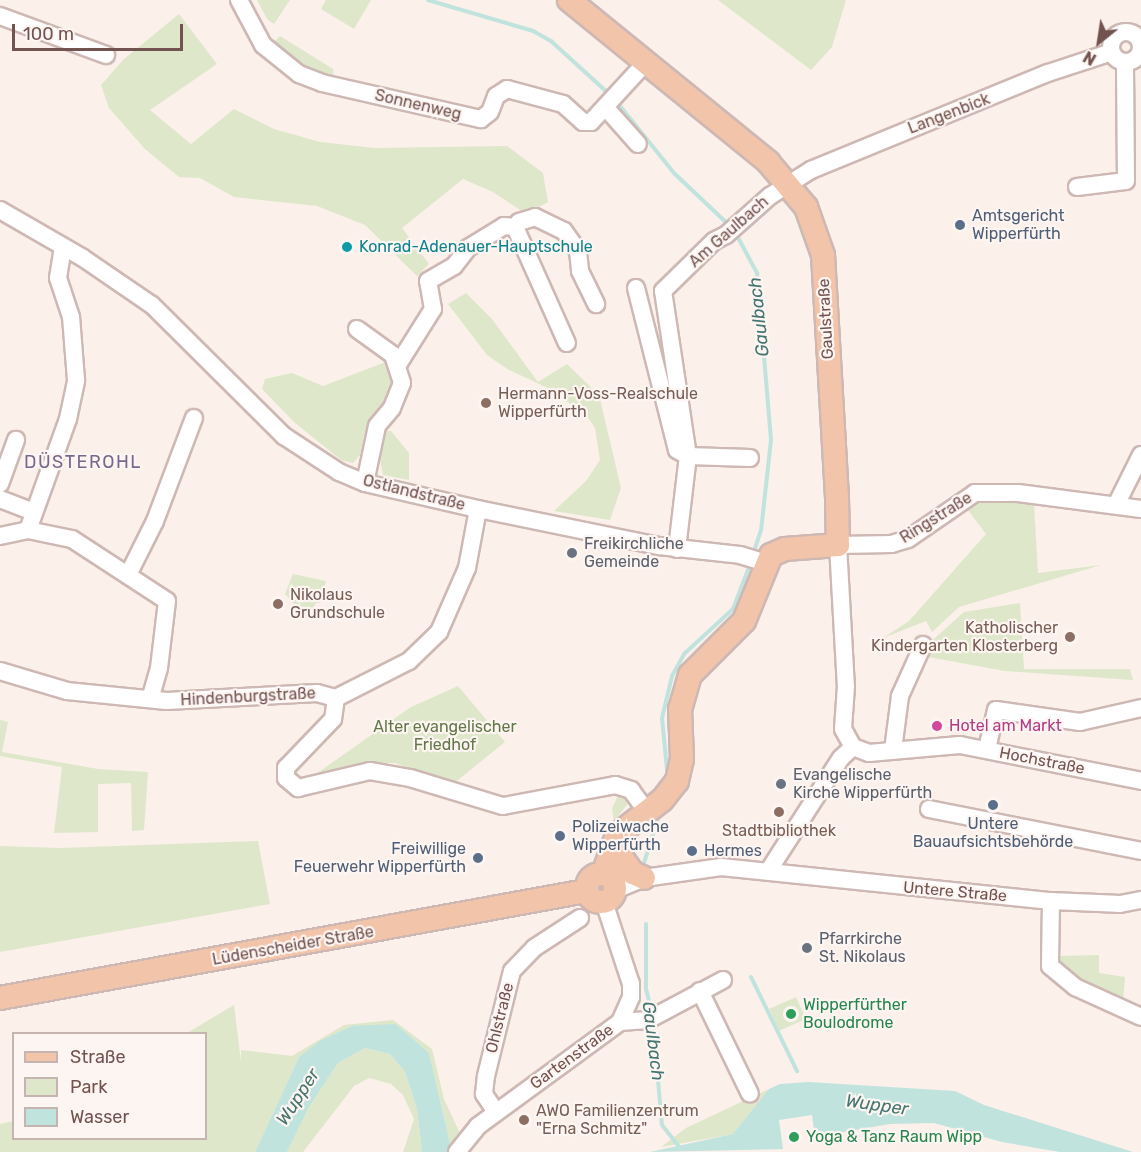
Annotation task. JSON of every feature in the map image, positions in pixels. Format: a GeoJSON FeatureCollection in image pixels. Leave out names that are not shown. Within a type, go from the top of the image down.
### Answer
{"type":"FeatureCollection","features":[{"type":"Feature","properties":{"kind":"main road","name":"Gaulstraße"},"geometry":{"type":"LineString","coordinates":[[569,0],[647,61],[789,182],[816,226],[822,255],[838,545]]}},
{"type":"Feature","properties":{"kind":"main road"},"geometry":{"type":"LineString","coordinates":[[602,889],[617,835],[668,794],[681,770],[680,709],[685,683],[744,621],[762,561],[785,549],[838,545]]}},
{"type":"Feature","properties":{"kind":"main road"},"geometry":{"type":"LineString","coordinates":[[617,835],[622,858],[633,873],[644,878]]}},
{"type":"Feature","properties":{"kind":"main road","name":"Lüdenscheider Straße"},"geometry":{"type":"LineString","coordinates":[[0,998],[602,889]]}},
{"type":"Feature","properties":{"kind":"street","name":"Sonnenweg"},"geometry":{"type":"LineString","coordinates":[[240,0],[250,24],[275,58],[322,83],[481,119],[490,112],[496,96],[507,89],[563,104],[583,122],[591,122],[611,101]]}},
{"type":"Feature","properties":{"kind":"street"},"geometry":{"type":"LineString","coordinates":[[0,16],[106,55]]}},
{"type":"Feature","properties":{"kind":"street"},"geometry":{"type":"LineString","coordinates":[[1077,187],[1126,181],[1129,57],[1141,43],[1139,33],[1117,34],[1111,42],[1129,57]]}},
{"type":"Feature","properties":{"kind":"street","name":"Langenbick"},"geometry":{"type":"LineString","coordinates":[[789,182],[851,152],[973,106],[1048,73],[1129,57]]}},
{"type":"Feature","properties":{"kind":"street"},"geometry":{"type":"LineString","coordinates":[[638,144],[611,101],[647,61]]}},
{"type":"Feature","properties":{"kind":"street","name":"Am Gaulbach"},"geometry":{"type":"LineString","coordinates":[[688,456],[663,291],[714,241],[732,231],[789,182]]}},
{"type":"Feature","properties":{"kind":"street","name":"Ostlandstraße"},"geometry":{"type":"LineString","coordinates":[[0,210],[63,247],[152,305],[284,436],[312,458],[365,483],[478,509],[677,549],[740,555],[762,561]]}},
{"type":"Feature","properties":{"kind":"street"},"geometry":{"type":"LineString","coordinates":[[515,227],[519,222],[535,218],[564,231],[578,251],[580,271],[596,304]]}},
{"type":"Feature","properties":{"kind":"street"},"geometry":{"type":"LineString","coordinates":[[365,483],[377,426],[399,393],[402,383],[399,363],[433,309],[428,281],[454,266],[468,249],[486,237],[504,226],[515,227]]}},
{"type":"Feature","properties":{"kind":"street"},"geometry":{"type":"LineString","coordinates":[[515,227],[567,343]]}},
{"type":"Feature","properties":{"kind":"street"},"geometry":{"type":"LineString","coordinates":[[28,530],[32,511],[68,418],[76,380],[71,317],[58,278],[63,247]]}},
{"type":"Feature","properties":{"kind":"street"},"geometry":{"type":"LineString","coordinates":[[636,288],[677,450],[688,456],[750,458]]}},
{"type":"Feature","properties":{"kind":"street"},"geometry":{"type":"LineString","coordinates":[[357,329],[399,363]]}},
{"type":"Feature","properties":{"kind":"street"},"geometry":{"type":"LineString","coordinates":[[128,575],[155,521],[194,418]]}},
{"type":"Feature","properties":{"kind":"street"},"geometry":{"type":"LineString","coordinates":[[0,484],[16,440]]}},
{"type":"Feature","properties":{"kind":"street"},"geometry":{"type":"LineString","coordinates":[[1116,505],[1141,455]]}},
{"type":"Feature","properties":{"kind":"street"},"geometry":{"type":"LineString","coordinates":[[677,549],[688,456]]}},
{"type":"Feature","properties":{"kind":"street","name":"Ringstraße"},"geometry":{"type":"LineString","coordinates":[[838,545],[892,544],[908,539],[975,493],[1018,493],[1141,508]]}},
{"type":"Feature","properties":{"kind":"street"},"geometry":{"type":"LineString","coordinates":[[0,499],[32,511]]}},
{"type":"Feature","properties":{"kind":"street"},"geometry":{"type":"LineString","coordinates":[[336,698],[409,661],[439,632],[466,568],[478,509]]}},
{"type":"Feature","properties":{"kind":"street"},"geometry":{"type":"LineString","coordinates":[[0,536],[28,530],[72,539],[166,601],[159,668],[150,699]]}},
{"type":"Feature","properties":{"kind":"street","name":"Gaulstraße"},"geometry":{"type":"LineString","coordinates":[[838,545],[846,686],[843,729],[853,747]]}},
{"type":"Feature","properties":{"kind":"street"},"geometry":{"type":"LineString","coordinates":[[893,750],[900,696],[923,645]]}},
{"type":"Feature","properties":{"kind":"street","name":"Hindenburgstraße"},"geometry":{"type":"LineString","coordinates":[[0,671],[67,691],[150,699],[185,701],[317,693],[336,698],[333,719],[286,768],[286,778],[298,788],[358,772],[380,772],[503,806],[615,785],[631,790],[646,811]]}},
{"type":"Feature","properties":{"kind":"street"},"geometry":{"type":"LineString","coordinates":[[987,749],[996,710],[1080,722],[1141,708]]}},
{"type":"Feature","properties":{"kind":"street","name":"Hochstraße"},"geometry":{"type":"LineString","coordinates":[[853,747],[869,753],[943,746],[987,749],[998,756],[1141,781]]}},
{"type":"Feature","properties":{"kind":"street"},"geometry":{"type":"LineString","coordinates":[[778,867],[841,758],[853,747]]}},
{"type":"Feature","properties":{"kind":"street"},"geometry":{"type":"LineString","coordinates":[[929,809],[1141,851]]}},
{"type":"Feature","properties":{"kind":"street","name":"Lüdenscheider Straße"},"geometry":{"type":"LineString","coordinates":[[602,889],[644,878],[699,868],[778,867]]}},
{"type":"Feature","properties":{"kind":"street","name":"Untere Straße"},"geometry":{"type":"LineString","coordinates":[[778,867],[1051,901],[1120,904],[1141,900]]}},
{"type":"Feature","properties":{"kind":"street","name":"Gartenstraße"},"geometry":{"type":"LineString","coordinates":[[457,1152],[478,1126],[620,1022],[631,997],[631,984],[602,889]]}},
{"type":"Feature","properties":{"kind":"street"},"geometry":{"type":"LineString","coordinates":[[1051,901],[1050,966],[1075,987],[1141,1017]]}},
{"type":"Feature","properties":{"kind":"street","name":"Ohlstraße"},"geometry":{"type":"LineString","coordinates":[[496,1112],[484,1094],[485,1085],[512,971],[534,948],[580,918]]}},
{"type":"Feature","properties":{"kind":"street"},"geometry":{"type":"LineString","coordinates":[[620,1022],[654,1016],[723,980]]}},
{"type":"Feature","properties":{"kind":"street"},"geometry":{"type":"LineString","coordinates":[[700,991],[750,1094]]}},
{"type":"Feature","properties":{"kind":"green space"},"geometry":{"type":"Polygon","coordinates":[[[257,0],[290,0],[274,24],[267,19],[257,0]]]}},
{"type":"Feature","properties":{"kind":"green space"},"geometry":{"type":"Polygon","coordinates":[[[326,0],[371,0],[354,29],[321,9],[326,0]]]}},
{"type":"Feature","properties":{"kind":"green space"},"geometry":{"type":"Polygon","coordinates":[[[718,0],[846,0],[832,47],[811,70],[718,0]]]}},
{"type":"Feature","properties":{"kind":"green space"},"geometry":{"type":"Polygon","coordinates":[[[179,14],[217,64],[150,110],[191,144],[234,109],[274,129],[320,142],[375,148],[507,146],[543,173],[548,202],[526,214],[493,192],[463,179],[402,228],[429,264],[417,276],[365,225],[317,206],[234,197],[200,178],[179,177],[145,149],[109,108],[101,85],[124,59],[179,14]]]}},
{"type":"Feature","properties":{"kind":"green space"},"geometry":{"type":"Polygon","coordinates":[[[280,36],[333,69],[334,79],[294,63],[272,44],[280,36]]]}},
{"type":"Feature","properties":{"kind":"green space"},"geometry":{"type":"Polygon","coordinates":[[[466,293],[492,319],[538,382],[567,364],[599,395],[621,488],[610,520],[554,511],[586,481],[600,460],[595,428],[587,416],[550,389],[509,370],[487,355],[448,304],[466,293]]]}},
{"type":"Feature","properties":{"kind":"green space"},"geometry":{"type":"Polygon","coordinates":[[[388,361],[395,382],[388,401],[366,428],[360,455],[353,463],[341,460],[294,422],[262,389],[265,379],[292,373],[323,386],[388,361]]]}},
{"type":"Feature","properties":{"kind":"green space"},"geometry":{"type":"Polygon","coordinates":[[[384,431],[391,431],[409,453],[409,480],[383,475],[379,453],[384,431]]]}},
{"type":"Feature","properties":{"kind":"green space"},"geometry":{"type":"Polygon","coordinates":[[[979,503],[1034,504],[1038,573],[1101,565],[959,607],[932,632],[926,621],[883,638],[909,621],[986,534],[968,510],[979,503]]]}},
{"type":"Feature","properties":{"kind":"green space"},"geometry":{"type":"Polygon","coordinates":[[[293,574],[326,581],[320,603],[316,603],[306,618],[285,594],[293,574]]]}},
{"type":"Feature","properties":{"kind":"green space"},"geometry":{"type":"Polygon","coordinates":[[[1020,603],[1024,669],[1130,669],[1133,680],[1005,671],[928,657],[926,646],[964,612],[1020,603]]]}},
{"type":"Feature","properties":{"kind":"green space","name":"Alter evangelischer Friedhof"},"geometry":{"type":"Polygon","coordinates":[[[458,686],[505,742],[453,784],[395,763],[372,763],[319,778],[316,774],[411,707],[458,686]]]}},
{"type":"Feature","properties":{"kind":"green space"},"geometry":{"type":"Polygon","coordinates":[[[0,720],[8,722],[2,752],[98,769],[148,772],[144,830],[132,831],[131,783],[98,784],[98,832],[54,833],[62,767],[0,756],[0,720]]]}},
{"type":"Feature","properties":{"kind":"green space"},"geometry":{"type":"Polygon","coordinates":[[[619,794],[626,797],[627,805],[614,821],[612,808],[619,794]]]}},
{"type":"Feature","properties":{"kind":"green space"},"geometry":{"type":"Polygon","coordinates":[[[258,841],[270,904],[0,952],[0,846],[60,848],[258,841]]]}},
{"type":"Feature","properties":{"kind":"green space"},"geometry":{"type":"Polygon","coordinates":[[[1099,955],[1099,973],[1125,977],[1123,1004],[1071,977],[1060,962],[1060,956],[1099,955]]]}},
{"type":"Feature","properties":{"kind":"green space"},"geometry":{"type":"Polygon","coordinates":[[[796,997],[806,1019],[779,1031],[770,1009],[796,997]]]}},
{"type":"Feature","properties":{"kind":"green space"},"geometry":{"type":"Polygon","coordinates":[[[234,1005],[241,1062],[241,1050],[292,1056],[344,1025],[393,1020],[432,1049],[444,1099],[464,1142],[452,1152],[429,1053],[396,1024],[299,1057],[255,1152],[0,1152],[0,1124],[12,1121],[12,1140],[207,1140],[207,1032],[189,1032],[234,1005]]]}},
{"type":"Feature","properties":{"kind":"green space"},"geometry":{"type":"Polygon","coordinates":[[[365,1048],[390,1054],[405,1072],[417,1109],[422,1152],[403,1152],[414,1119],[403,1095],[391,1084],[369,1078],[354,1086],[303,1152],[287,1152],[309,1107],[338,1063],[365,1048]]]}},
{"type":"Feature","properties":{"kind":"green space"},"geometry":{"type":"Polygon","coordinates":[[[769,1089],[734,1134],[661,1147],[686,1128],[769,1089]]]}},
{"type":"Feature","properties":{"kind":"water","name":"Wupper"},"geometry":{"type":"Polygon","coordinates":[[[396,1024],[429,1053],[452,1152],[422,1152],[417,1109],[405,1072],[390,1054],[365,1048],[338,1063],[309,1107],[287,1152],[255,1152],[299,1057],[320,1041],[352,1026],[396,1024]]]}},
{"type":"Feature","properties":{"kind":"water","name":"Wupper"},"geometry":{"type":"Polygon","coordinates":[[[808,1082],[955,1091],[984,1105],[1133,1152],[1060,1152],[1002,1142],[934,1123],[890,1124],[815,1137],[812,1115],[779,1120],[783,1149],[650,1152],[733,1134],[769,1089],[780,1084],[808,1082]]]}},
{"type":"Feature","properties":{"kind":"waterway","name":"Gaulbach"},"geometry":{"type":"LineString","coordinates":[[428,0],[533,31],[551,41],[609,94]]}},
{"type":"Feature","properties":{"kind":"waterway","name":"Gaulbach"},"geometry":{"type":"LineString","coordinates":[[616,101],[675,174],[730,226]]}},
{"type":"Feature","properties":{"kind":"waterway","name":"Gaulbach"},"geometry":{"type":"LineString","coordinates":[[735,232],[757,273],[771,440],[761,530],[753,555]]}},
{"type":"Feature","properties":{"kind":"waterway","name":"Gaulbach"},"geometry":{"type":"LineString","coordinates":[[667,770],[662,718],[672,676],[684,654],[733,609],[751,562]]}},
{"type":"Feature","properties":{"kind":"waterway","name":"Gaulbach"},"geometry":{"type":"LineString","coordinates":[[644,863],[658,818]]}},
{"type":"Feature","properties":{"kind":"waterway","name":"Gaulbach"},"geometry":{"type":"LineString","coordinates":[[646,924],[646,989],[652,1013]]}},
{"type":"Feature","properties":{"kind":"waterway"},"geometry":{"type":"LineString","coordinates":[[751,977],[797,1071]]}},
{"type":"Feature","properties":{"kind":"waterway","name":"Gaulbach"},"geometry":{"type":"LineString","coordinates":[[653,1023],[662,1125],[679,1147]]}},
{"type":"Feature","properties":{"kind":"place","name":"Amtsgericht Wipperfürth"},"geometry":{"type":"Point","coordinates":[960,225]}},
{"type":"Feature","properties":{"kind":"place","name":"Konrad-Adenauer-Hauptschule"},"geometry":{"type":"Point","coordinates":[347,247]}},
{"type":"Feature","properties":{"kind":"place","name":"Hermann-Voss-Realschule Wipperfürth"},"geometry":{"type":"Point","coordinates":[486,403]}},
{"type":"Feature","properties":{"kind":"place","name":"Freikirchliche Gemeinde"},"geometry":{"type":"Point","coordinates":[572,553]}},
{"type":"Feature","properties":{"kind":"place","name":"Nikolaus Grundschule"},"geometry":{"type":"Point","coordinates":[278,604]}},
{"type":"Feature","properties":{"kind":"place","name":"Katholischer Kindergarten Klosterberg"},"geometry":{"type":"Point","coordinates":[1070,637]}},
{"type":"Feature","properties":{"kind":"place","name":"Hotel am Markt"},"geometry":{"type":"Point","coordinates":[937,726]}},
{"type":"Feature","properties":{"kind":"place","name":"Evangelische Kirche Wipperfürth"},"geometry":{"type":"Point","coordinates":[781,784]}},
{"type":"Feature","properties":{"kind":"place","name":"Untere Bauaufsichtsbehörde"},"geometry":{"type":"Point","coordinates":[993,805]}},
{"type":"Feature","properties":{"kind":"place","name":"Stadtbibliothek"},"geometry":{"type":"Point","coordinates":[779,812]}},
{"type":"Feature","properties":{"kind":"place","name":"Polizeiwache Wipperfürth"},"geometry":{"type":"Point","coordinates":[560,836]}},
{"type":"Feature","properties":{"kind":"place","name":"Hermes"},"geometry":{"type":"Point","coordinates":[692,851]}},
{"type":"Feature","properties":{"kind":"place","name":"Freiwillige Feuerwehr Wipperfürth"},"geometry":{"type":"Point","coordinates":[478,858]}},
{"type":"Feature","properties":{"kind":"place","name":"Pfarrkirche St. Nikolaus"},"geometry":{"type":"Point","coordinates":[807,948]}},
{"type":"Feature","properties":{"kind":"place","name":"Wipperfürther Boulodrome"},"geometry":{"type":"Point","coordinates":[791,1014]}},
{"type":"Feature","properties":{"kind":"place","name":"AWO Familienzentrum \"Erna Schmitz\""},"geometry":{"type":"Point","coordinates":[524,1120]}},
{"type":"Feature","properties":{"kind":"place","name":"Yoga & Tanz Raum Wipp"},"geometry":{"type":"Point","coordinates":[794,1137]}},
{"type":"Feature","properties":{"kind":"district","name":"DÜSTEROHL"},"geometry":{"type":"Point","coordinates":[83,462]}}]}
